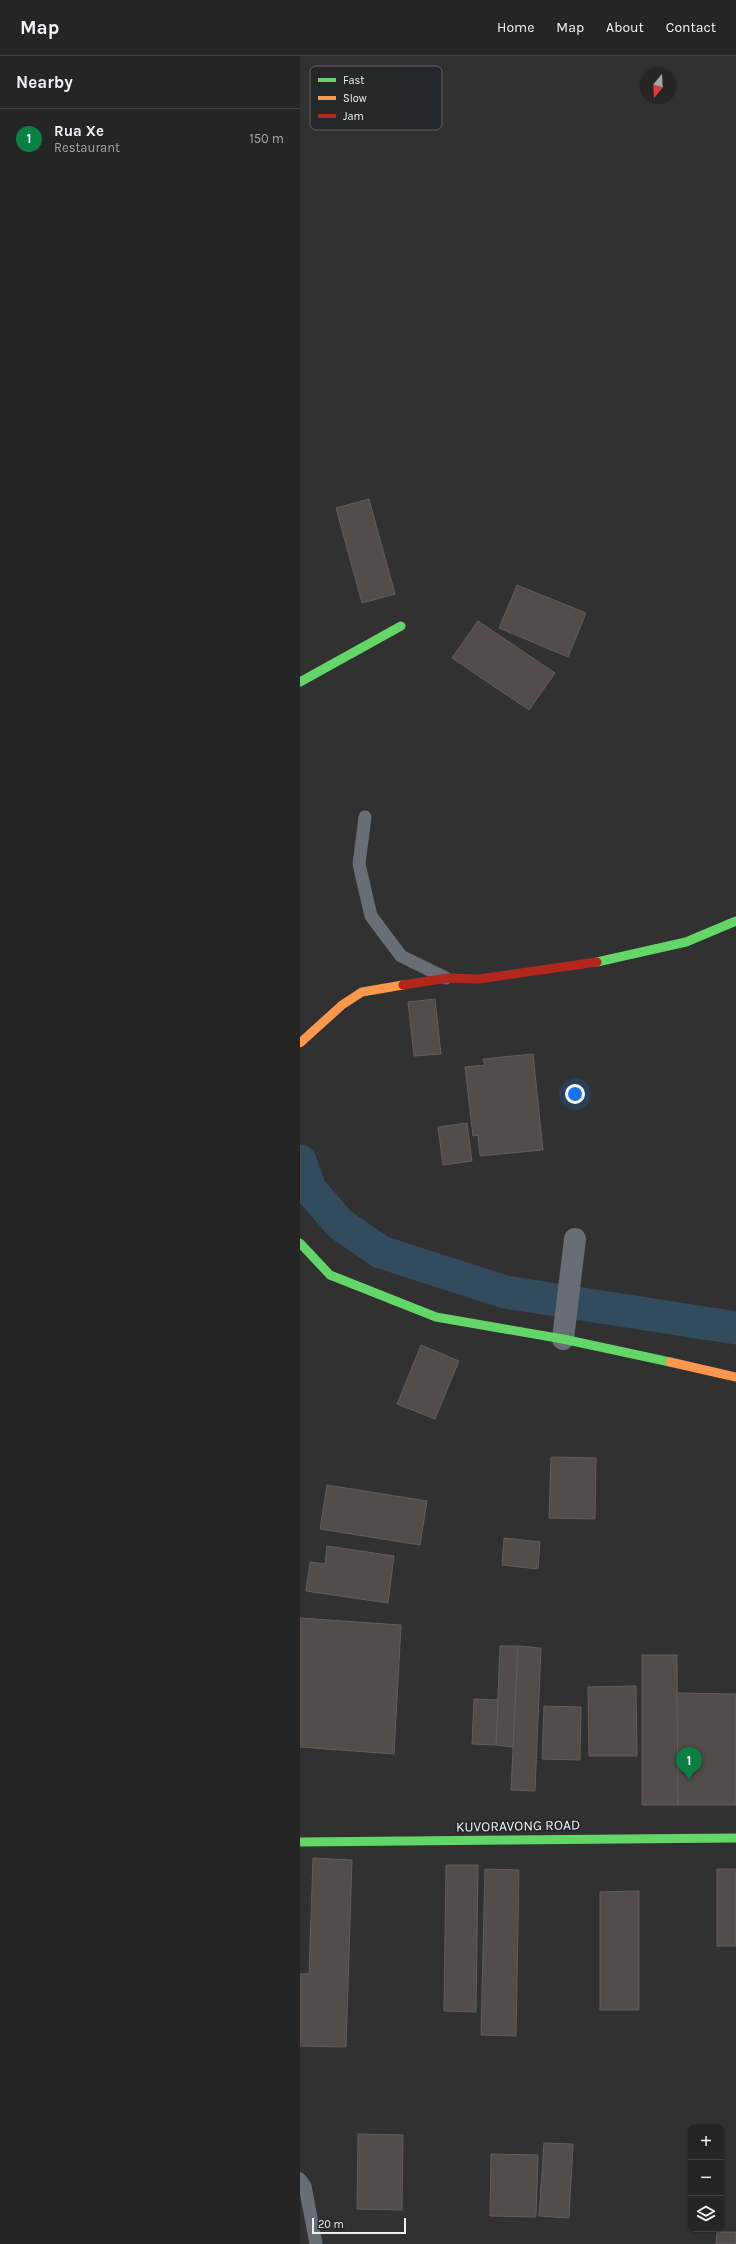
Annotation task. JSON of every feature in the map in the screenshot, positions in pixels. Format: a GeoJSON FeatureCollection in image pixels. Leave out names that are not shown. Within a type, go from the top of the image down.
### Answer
{"type":"FeatureCollection","features":[{"type":"Feature","properties":{"kind":"street"},"geometry":{"type":"LineString","coordinates":[[300,682],[401,626]]}},
{"type":"Feature","properties":{"kind":"street"},"geometry":{"type":"LineString","coordinates":[[300,1043],[342,1005],[362,992],[448,978],[479,980],[580,966],[686,942],[736,921]]}},
{"type":"Feature","properties":{"kind":"street"},"geometry":{"type":"LineString","coordinates":[[563,1340],[575,1239]]}},
{"type":"Feature","properties":{"kind":"street"},"geometry":{"type":"LineString","coordinates":[[300,1243],[330,1275],[436,1318],[563,1340],[736,1377]]}},
{"type":"Feature","properties":{"kind":"street","name":"KUVORAVONG ROAD"},"geometry":{"type":"LineString","coordinates":[[300,1842],[736,1838]]}},
{"type":"Feature","properties":{"kind":"lane"},"geometry":{"type":"LineString","coordinates":[[365,817],[359,864],[371,916],[401,956],[448,978]]}},
{"type":"Feature","properties":{"kind":"lane"},"geometry":{"type":"LineString","coordinates":[[300,2178],[305,2186],[316,2244]]}},
{"type":"Feature","properties":{"kind":"building"},"geometry":{"type":"Polygon","coordinates":[[[369,499],[395,594],[362,603],[336,508],[369,499]]]}},
{"type":"Feature","properties":{"kind":"building"},"geometry":{"type":"Polygon","coordinates":[[[517,585],[586,613],[568,657],[499,628],[517,585]]]}},
{"type":"Feature","properties":{"kind":"building"},"geometry":{"type":"Polygon","coordinates":[[[478,621],[555,673],[529,710],[452,658],[478,621]]]}},
{"type":"Feature","properties":{"kind":"building"},"geometry":{"type":"Polygon","coordinates":[[[435,999],[441,1054],[414,1056],[408,1002],[435,999]]]}},
{"type":"Feature","properties":{"kind":"building"},"geometry":{"type":"Polygon","coordinates":[[[533,1054],[543,1150],[480,1156],[478,1135],[473,1136],[465,1067],[485,1065],[483,1059],[533,1054]]]}},
{"type":"Feature","properties":{"kind":"building"},"geometry":{"type":"Polygon","coordinates":[[[467,1123],[472,1161],[443,1165],[438,1127],[467,1123]]]}},
{"type":"Feature","properties":{"kind":"building"},"geometry":{"type":"Polygon","coordinates":[[[421,1345],[459,1361],[435,1419],[397,1404],[421,1345]]]}},
{"type":"Feature","properties":{"kind":"building"},"geometry":{"type":"Polygon","coordinates":[[[551,1457],[596,1458],[595,1519],[549,1518],[551,1457]]]}},
{"type":"Feature","properties":{"kind":"building"},"geometry":{"type":"Polygon","coordinates":[[[327,1485],[427,1501],[420,1545],[320,1529],[327,1485]]]}},
{"type":"Feature","properties":{"kind":"building"},"geometry":{"type":"Polygon","coordinates":[[[504,1538],[540,1542],[538,1569],[502,1565],[504,1538]]]}},
{"type":"Feature","properties":{"kind":"building"},"geometry":{"type":"Polygon","coordinates":[[[327,1546],[394,1556],[388,1603],[306,1591],[310,1562],[325,1564],[327,1546]]]}},
{"type":"Feature","properties":{"kind":"building"},"geometry":{"type":"Polygon","coordinates":[[[300,1618],[401,1625],[394,1754],[300,1747],[300,1618]]]}},
{"type":"Feature","properties":{"kind":"building"},"geometry":{"type":"Polygon","coordinates":[[[500,1646],[518,1646],[513,1747],[496,1745],[500,1646]]]}},
{"type":"Feature","properties":{"kind":"building"},"geometry":{"type":"Polygon","coordinates":[[[518,1646],[541,1648],[535,1791],[511,1790],[518,1646]]]}},
{"type":"Feature","properties":{"kind":"building"},"geometry":{"type":"Polygon","coordinates":[[[642,1655],[677,1655],[678,1805],[642,1805],[642,1655]]]}},
{"type":"Feature","properties":{"kind":"building"},"geometry":{"type":"Polygon","coordinates":[[[636,1686],[637,1756],[589,1756],[588,1687],[636,1686]]]}},
{"type":"Feature","properties":{"kind":"building"},"geometry":{"type":"Polygon","coordinates":[[[677,1693],[736,1694],[736,1805],[678,1805],[677,1693]]]}},
{"type":"Feature","properties":{"kind":"building"},"geometry":{"type":"Polygon","coordinates":[[[474,1699],[498,1700],[496,1745],[472,1744],[474,1699]]]}},
{"type":"Feature","properties":{"kind":"building"},"geometry":{"type":"Polygon","coordinates":[[[544,1706],[581,1707],[580,1760],[542,1759],[544,1706]]]}},
{"type":"Feature","properties":{"kind":"building"},"geometry":{"type":"Polygon","coordinates":[[[313,1858],[352,1860],[346,2047],[300,2046],[300,1974],[309,1974],[313,1858]]]}},
{"type":"Feature","properties":{"kind":"building"},"geometry":{"type":"Polygon","coordinates":[[[446,1865],[478,1865],[476,2012],[444,2011],[446,1865]]]}},
{"type":"Feature","properties":{"kind":"building"},"geometry":{"type":"Polygon","coordinates":[[[485,1869],[519,1870],[516,2036],[481,2035],[485,1869]]]}},
{"type":"Feature","properties":{"kind":"building"},"geometry":{"type":"Polygon","coordinates":[[[717,1869],[736,1869],[736,1946],[717,1946],[717,1869]]]}},
{"type":"Feature","properties":{"kind":"building"},"geometry":{"type":"Polygon","coordinates":[[[639,1891],[639,2010],[600,2010],[600,1892],[639,1891]]]}},
{"type":"Feature","properties":{"kind":"building"},"geometry":{"type":"Polygon","coordinates":[[[358,2134],[403,2135],[402,2210],[357,2209],[358,2134]]]}},
{"type":"Feature","properties":{"kind":"building"},"geometry":{"type":"Polygon","coordinates":[[[544,2143],[573,2144],[569,2218],[539,2216],[544,2143]]]}},
{"type":"Feature","properties":{"kind":"building"},"geometry":{"type":"Polygon","coordinates":[[[491,2154],[538,2155],[536,2217],[490,2216],[491,2154]]]}},
{"type":"Feature","properties":{"kind":"building"},"geometry":{"type":"Polygon","coordinates":[[[717,2232],[736,2232],[736,2244],[716,2244],[717,2232]]]}},
{"type":"Feature","properties":{"kind":"waterway"},"geometry":{"type":"LineString","coordinates":[[300,1161],[310,1189],[340,1224],[381,1252],[505,1292],[736,1328]]}},
{"type":"Feature","properties":{"kind":"traffic: fast"},"geometry":{"type":"LineString","coordinates":[[300,682],[401,626]]}},
{"type":"Feature","properties":{"kind":"traffic: fast"},"geometry":{"type":"LineString","coordinates":[[597,962],[686,942],[736,921]]}},
{"type":"Feature","properties":{"kind":"traffic: fast"},"geometry":{"type":"LineString","coordinates":[[300,1243],[330,1275],[436,1317],[563,1339],[670,1362]]}},
{"type":"Feature","properties":{"kind":"traffic: fast"},"geometry":{"type":"LineString","coordinates":[[300,1842],[736,1838]]}},
{"type":"Feature","properties":{"kind":"traffic: slow"},"geometry":{"type":"LineString","coordinates":[[300,1043],[342,1005],[362,992],[403,985]]}},
{"type":"Feature","properties":{"kind":"traffic: slow"},"geometry":{"type":"LineString","coordinates":[[670,1362],[736,1377]]}},
{"type":"Feature","properties":{"kind":"traffic: jam"},"geometry":{"type":"LineString","coordinates":[[403,985],[448,978],[479,979],[597,962]]}},
{"type":"Feature","properties":{"kind":"place","name":"Rua Xe"},"geometry":{"type":"Point","coordinates":[689,1780]}}]}
